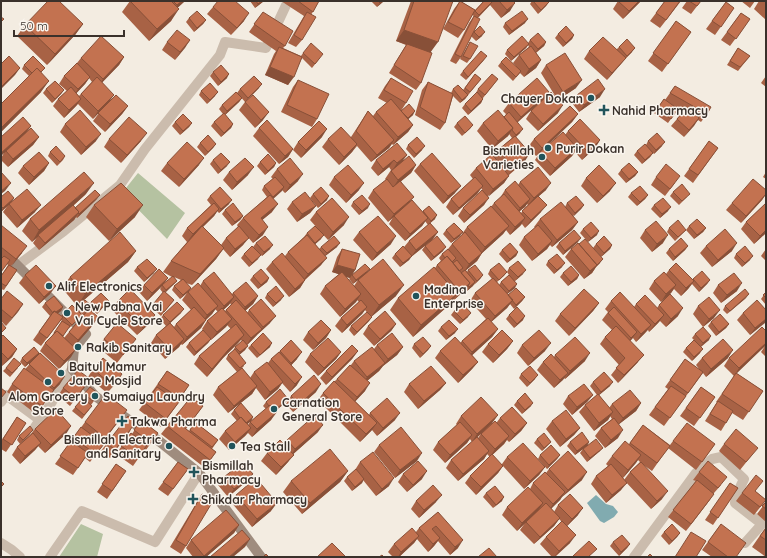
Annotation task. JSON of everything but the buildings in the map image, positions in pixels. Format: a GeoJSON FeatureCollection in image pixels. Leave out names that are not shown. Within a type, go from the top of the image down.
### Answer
{"type":"FeatureCollection","features":[{"type":"Feature","properties":{"kind":"street"},"geometry":{"type":"LineString","coordinates":[[17,266],[64,231],[120,185],[145,149],[220,55],[225,42],[266,48],[288,1]]}},
{"type":"Feature","properties":{"kind":"street"},"geometry":{"type":"LineString","coordinates":[[1,249],[86,334],[74,349],[72,369],[38,424],[6,395],[1,402]]}},
{"type":"Feature","properties":{"kind":"street"},"geometry":{"type":"LineString","coordinates":[[72,369],[95,396],[199,473],[261,557]]}},
{"type":"Feature","properties":{"kind":"street"},"geometry":{"type":"LineString","coordinates":[[634,557],[696,473],[712,459],[721,457],[744,479],[736,496],[735,503],[762,524],[744,543]]}},
{"type":"Feature","properties":{"kind":"street"},"geometry":{"type":"LineString","coordinates":[[50,557],[82,511],[155,542],[199,473]]}},
{"type":"Feature","properties":{"kind":"street"},"geometry":{"type":"LineString","coordinates":[[1,543],[20,557]]}},
{"type":"Feature","properties":{"kind":"green space"},"geometry":{"type":"Polygon","coordinates":[[[138,173],[185,213],[167,239],[122,193],[138,173]]]}},
{"type":"Feature","properties":{"kind":"green space"},"geometry":{"type":"Polygon","coordinates":[[[81,524],[103,534],[97,557],[59,557],[81,524]]]}},
{"type":"Feature","properties":{"kind":"water"},"geometry":{"type":"Polygon","coordinates":[[[596,495],[606,504],[613,506],[618,512],[614,517],[604,523],[600,521],[587,503],[596,495]]]}},
{"type":"Feature","properties":{"kind":"place","name":"Chayer Dokan"},"geometry":{"type":"Point","coordinates":[591,98]}},
{"type":"Feature","properties":{"kind":"place","name":"Nahid Pharmacy"},"geometry":{"type":"Point","coordinates":[604,110]}},
{"type":"Feature","properties":{"kind":"place","name":"Purir Dokan"},"geometry":{"type":"Point","coordinates":[548,148]}},
{"type":"Feature","properties":{"kind":"place","name":"Bismillah Varieties"},"geometry":{"type":"Point","coordinates":[542,157]}},
{"type":"Feature","properties":{"kind":"place","name":"Alif Electronics"},"geometry":{"type":"Point","coordinates":[49,286]}},
{"type":"Feature","properties":{"kind":"place","name":"Madina Enterprise"},"geometry":{"type":"Point","coordinates":[416,296]}},
{"type":"Feature","properties":{"kind":"place","name":"New Pabna Vai Vai Cycle Store"},"geometry":{"type":"Point","coordinates":[67,313]}},
{"type":"Feature","properties":{"kind":"place","name":"Rakib Sanitary"},"geometry":{"type":"Point","coordinates":[78,347]}},
{"type":"Feature","properties":{"kind":"place","name":"Baitul Mamur Jame Mosjid"},"geometry":{"type":"Point","coordinates":[61,373]}},
{"type":"Feature","properties":{"kind":"place","name":"Alom Grocery Store"},"geometry":{"type":"Point","coordinates":[48,382]}},
{"type":"Feature","properties":{"kind":"place","name":"Sumaiya Laundry"},"geometry":{"type":"Point","coordinates":[95,396]}},
{"type":"Feature","properties":{"kind":"place","name":"Carnation General Store"},"geometry":{"type":"Point","coordinates":[274,409]}},
{"type":"Feature","properties":{"kind":"place","name":"Takwa Pharma"},"geometry":{"type":"Point","coordinates":[122,421]}},
{"type":"Feature","properties":{"kind":"place","name":"Bismillah Electric and Sanitary"},"geometry":{"type":"Point","coordinates":[169,446]}},
{"type":"Feature","properties":{"kind":"place","name":"Tea Stall"},"geometry":{"type":"Point","coordinates":[232,446]}},
{"type":"Feature","properties":{"kind":"place","name":"Bismillah Pharmacy"},"geometry":{"type":"Point","coordinates":[194,472]}},
{"type":"Feature","properties":{"kind":"place","name":"Shikdar Pharmacy"},"geometry":{"type":"Point","coordinates":[193,499]}}]}
